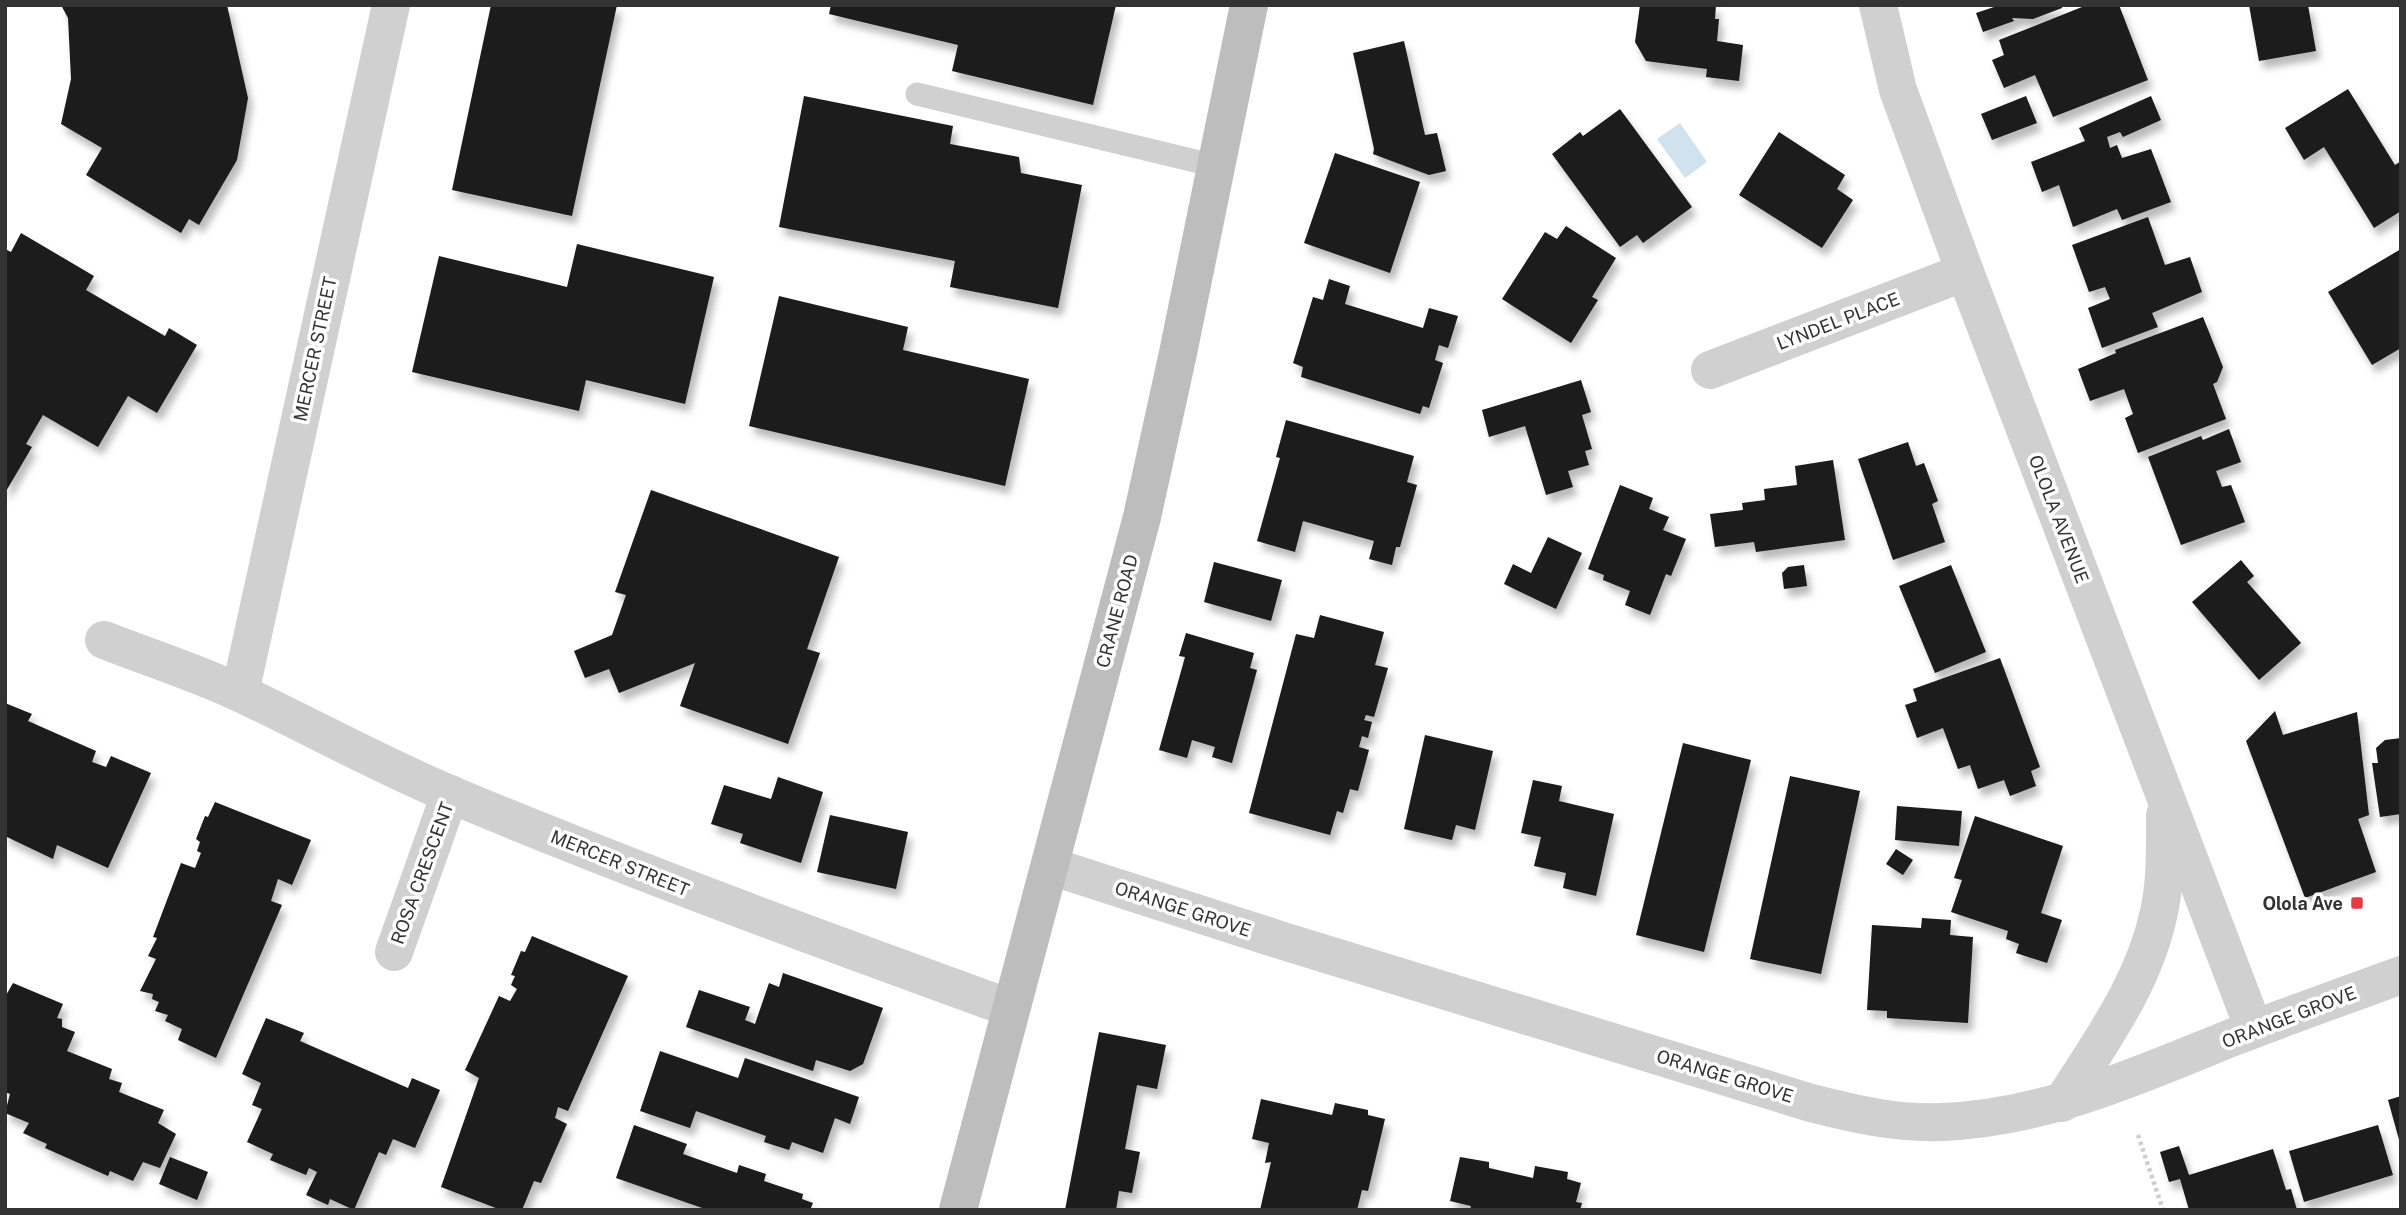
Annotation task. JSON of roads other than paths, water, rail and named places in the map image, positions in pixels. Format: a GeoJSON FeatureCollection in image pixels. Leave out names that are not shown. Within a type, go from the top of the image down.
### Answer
{"type":"FeatureCollection","features":[{"type":"Feature","properties":{"kind":"street","name":"MERCER STREET"},"geometry":{"type":"LineString","coordinates":[[240,693],[391,5]]}},
{"type":"Feature","properties":{"kind":"street","name":"CRANE ROAD"},"geometry":{"type":"LineString","coordinates":[[958,1210],[1142,517],[1249,5]]}},
{"type":"Feature","properties":{"kind":"street","name":"OLOLA AVENUE"},"geometry":{"type":"LineString","coordinates":[[1878,5],[1898,90],[2254,1029]]}},
{"type":"Feature","properties":{"kind":"street","name":"LYNDEL PLACE"},"geometry":{"type":"LineString","coordinates":[[1710,370],[1965,272]]}},
{"type":"Feature","properties":{"kind":"street","name":"MERCER STREET"},"geometry":{"type":"LineString","coordinates":[[104,640],[240,693],[355,751],[450,794],[712,899],[1010,1008]]}},
{"type":"Feature","properties":{"kind":"street","name":"ROSA CRESCENT"},"geometry":{"type":"LineString","coordinates":[[394,952],[450,794]]}},
{"type":"Feature","properties":{"kind":"street"},"geometry":{"type":"LineString","coordinates":[[2063,1103],[2124,1008],[2141,969],[2160,911],[2165,857],[2165,796]]}},
{"type":"Feature","properties":{"kind":"street","name":"ORANGE GROVE"},"geometry":{"type":"LineString","coordinates":[[1050,866],[1306,948],[1811,1102],[1877,1119],[1953,1121],[2004,1117],[2063,1103],[2401,975]]}},
{"type":"Feature","properties":{"kind":"lane"},"geometry":{"type":"LineString","coordinates":[[917,94],[1216,166]]}},
{"type":"Feature","properties":{"kind":"water"},"geometry":{"type":"Polygon","coordinates":[[[1680,123],[1707,162],[1685,178],[1657,139],[1680,123]]]}},
{"type":"Feature","properties":{"kind":"place","name":"Olola Ave"},"geometry":{"type":"Point","coordinates":[2357,903]}}]}
